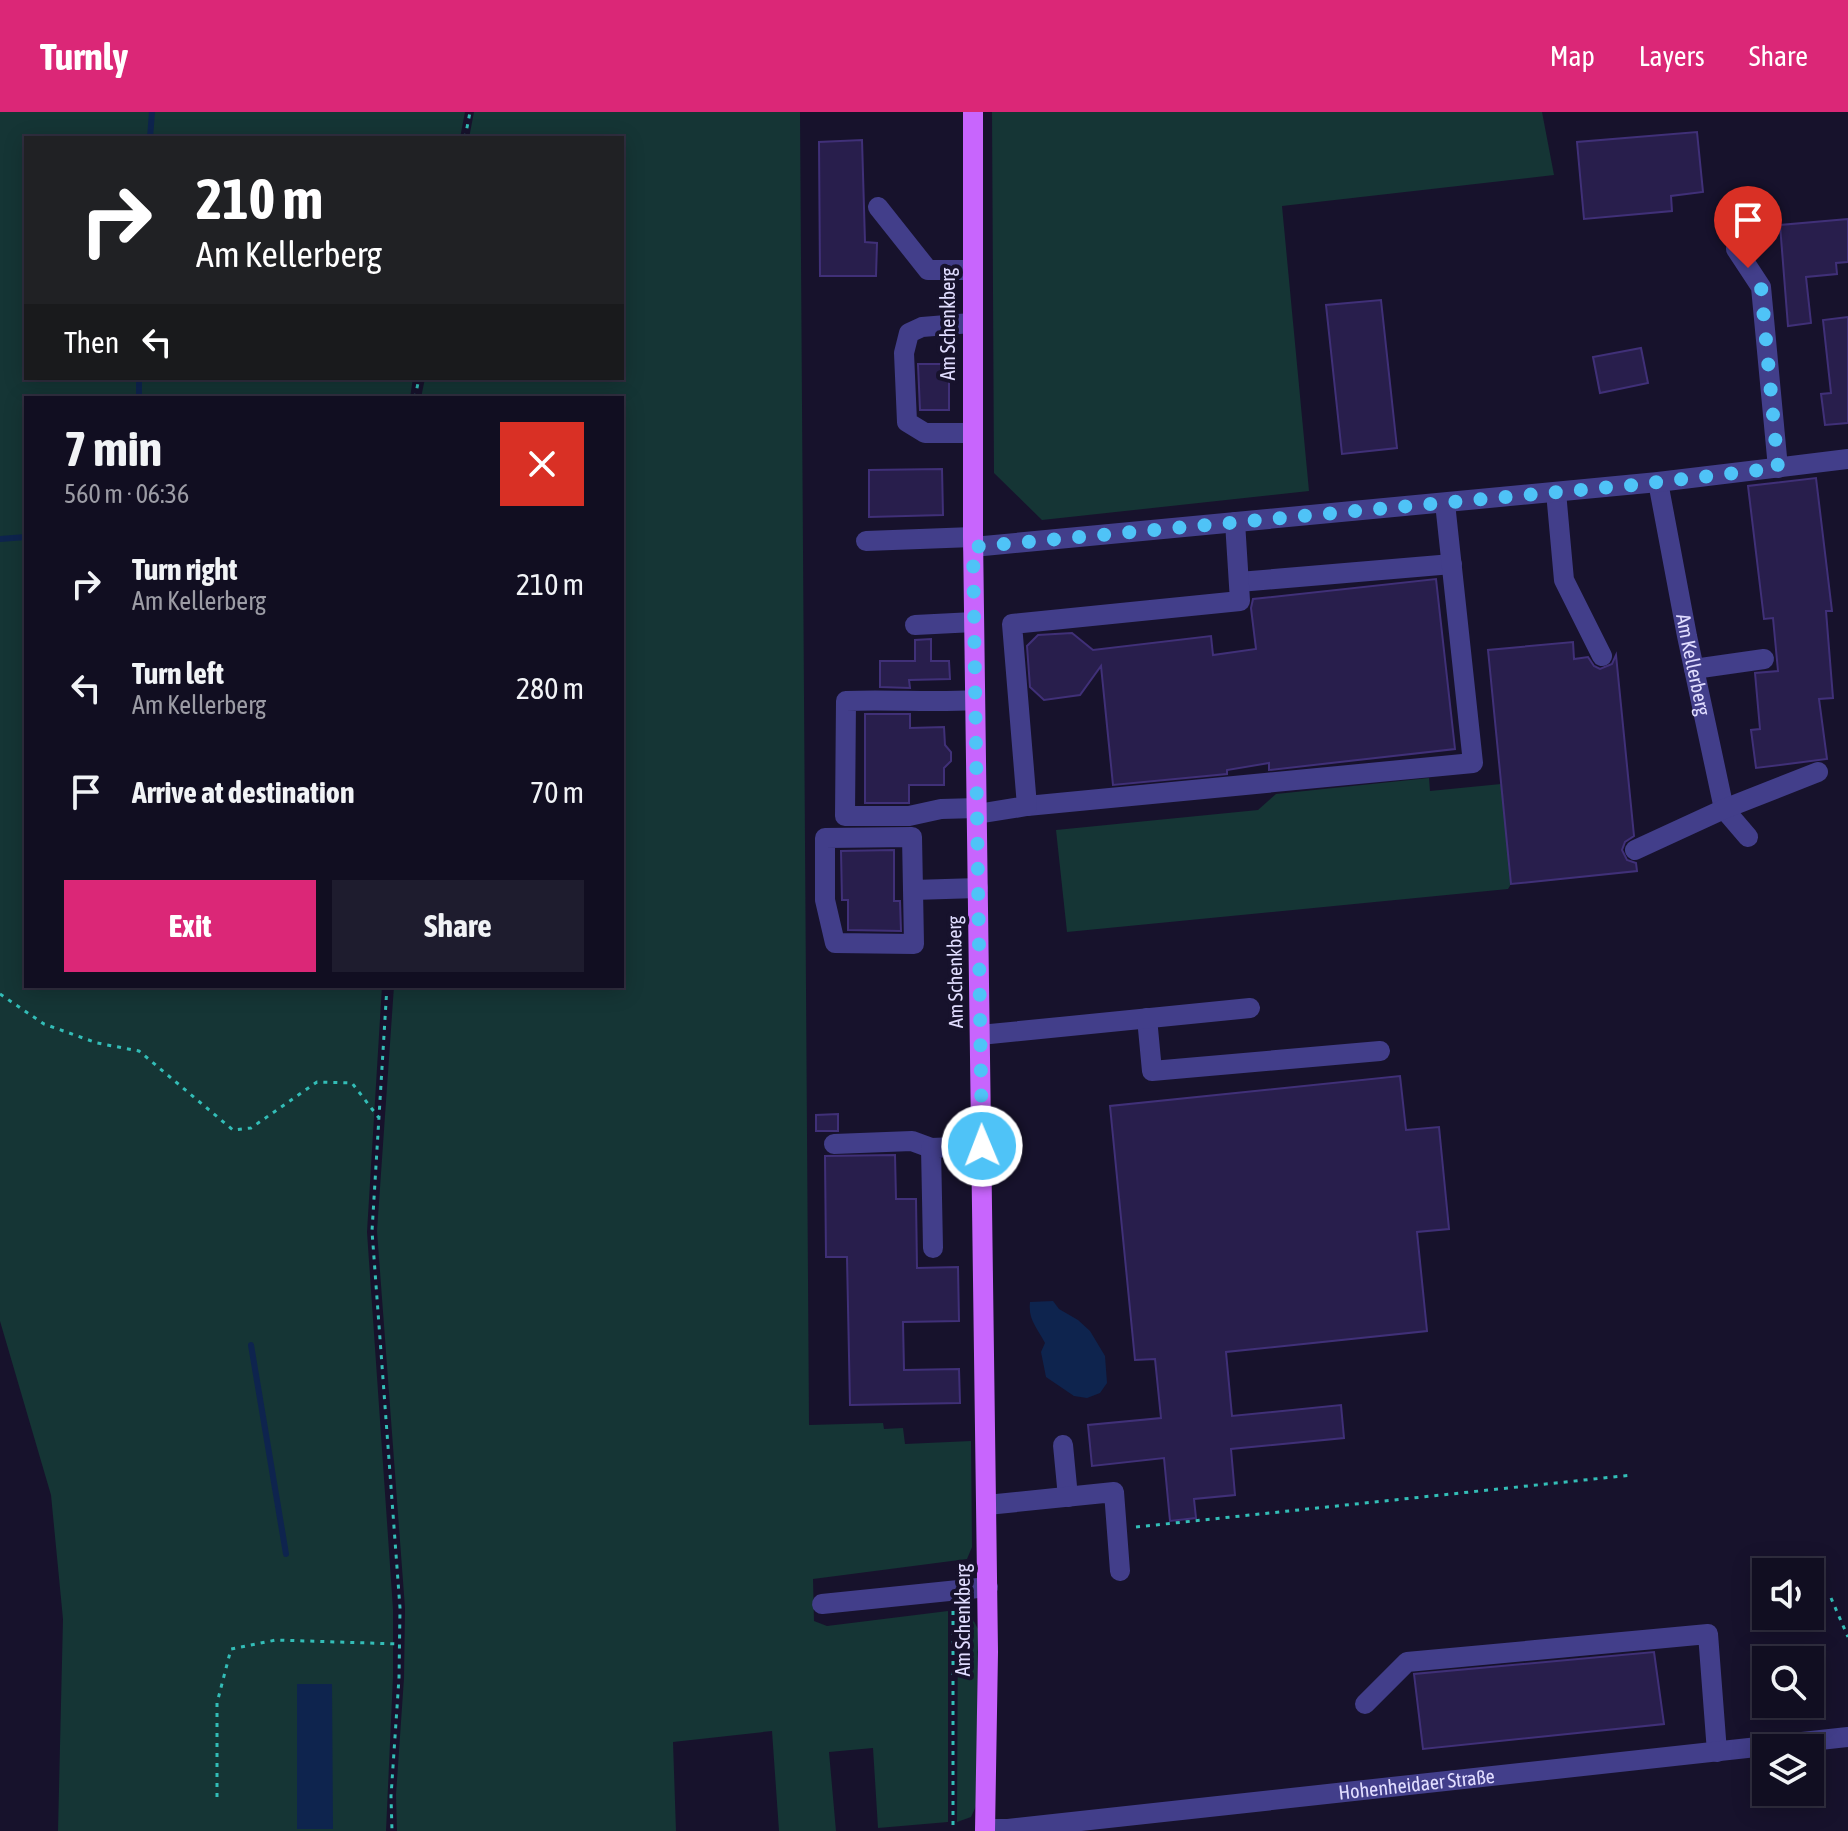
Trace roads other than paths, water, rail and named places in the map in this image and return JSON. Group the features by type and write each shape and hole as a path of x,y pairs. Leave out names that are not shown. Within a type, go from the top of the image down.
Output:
{"main road":[{"name":"Am Schenkberg","path":"973,112 973,542 988,1587 985,1830"}],"street":[{"path":"878,207 928,270 971,270"},
{"path":"1736,249 1761,287 1778,468"},
{"path":"971,323 922,327 909,333 904,353 907,422 925,433 972,433"},
{"path":"866,541 973,542 1235,522 1658,482 1848,459"},
{"name":"Am Kellerberg","path":"1658,482 1724,809 1748,837"},
{"path":"1556,492 1564,580 1602,656"},
{"path":"975,700 934,703 908,699 846,701 845,816 909,816 941,809 977,811 1473,763 1445,503"},
{"path":"1027,806 1012,624 1240,601 1235,522"},
{"path":"1239,582 1452,564"},
{"path":"915,625 974,622"},
{"path":"1694,669 1764,659"},
{"path":"1635,850 1724,809 1818,772"},
{"path":"912,837 913,890 914,944 835,943 825,900 825,838 912,837"},
{"path":"913,890 978,888"},
{"path":"980,1035 1250,1008"},
{"path":"1147,1018 1152,1071 1380,1051"},
{"path":"834,1144 912,1141 931,1148 982,1146"},
{"path":"931,1148 933,1248"},
{"path":"1063,1445 1068,1497"},
{"path":"987,1505 1114,1492 1120,1571"},
{"path":"822,1604 988,1587"},
{"path":"1365,1704 1407,1662 1708,1634 1717,1752"},
{"name":"Hohenheidaer Straße","path":"985,1830 1848,1737"}],"water":[{"path":"1053,1301 1059,1309 1090,1331 1105,1356 1107,1383 1100,1393 1087,1398 1074,1396 1046,1377 1041,1352 1045,1343 1032,1319 1030,1302"},
{"path":"297,1684 332,1684 333,1829 297,1829"}],"waterway":[{"path":"150,136 152,112"},
{"path":"139,380 139,396"},
{"path":"0,539 24,537"},
{"path":"251,1345 286,1554"}]}
